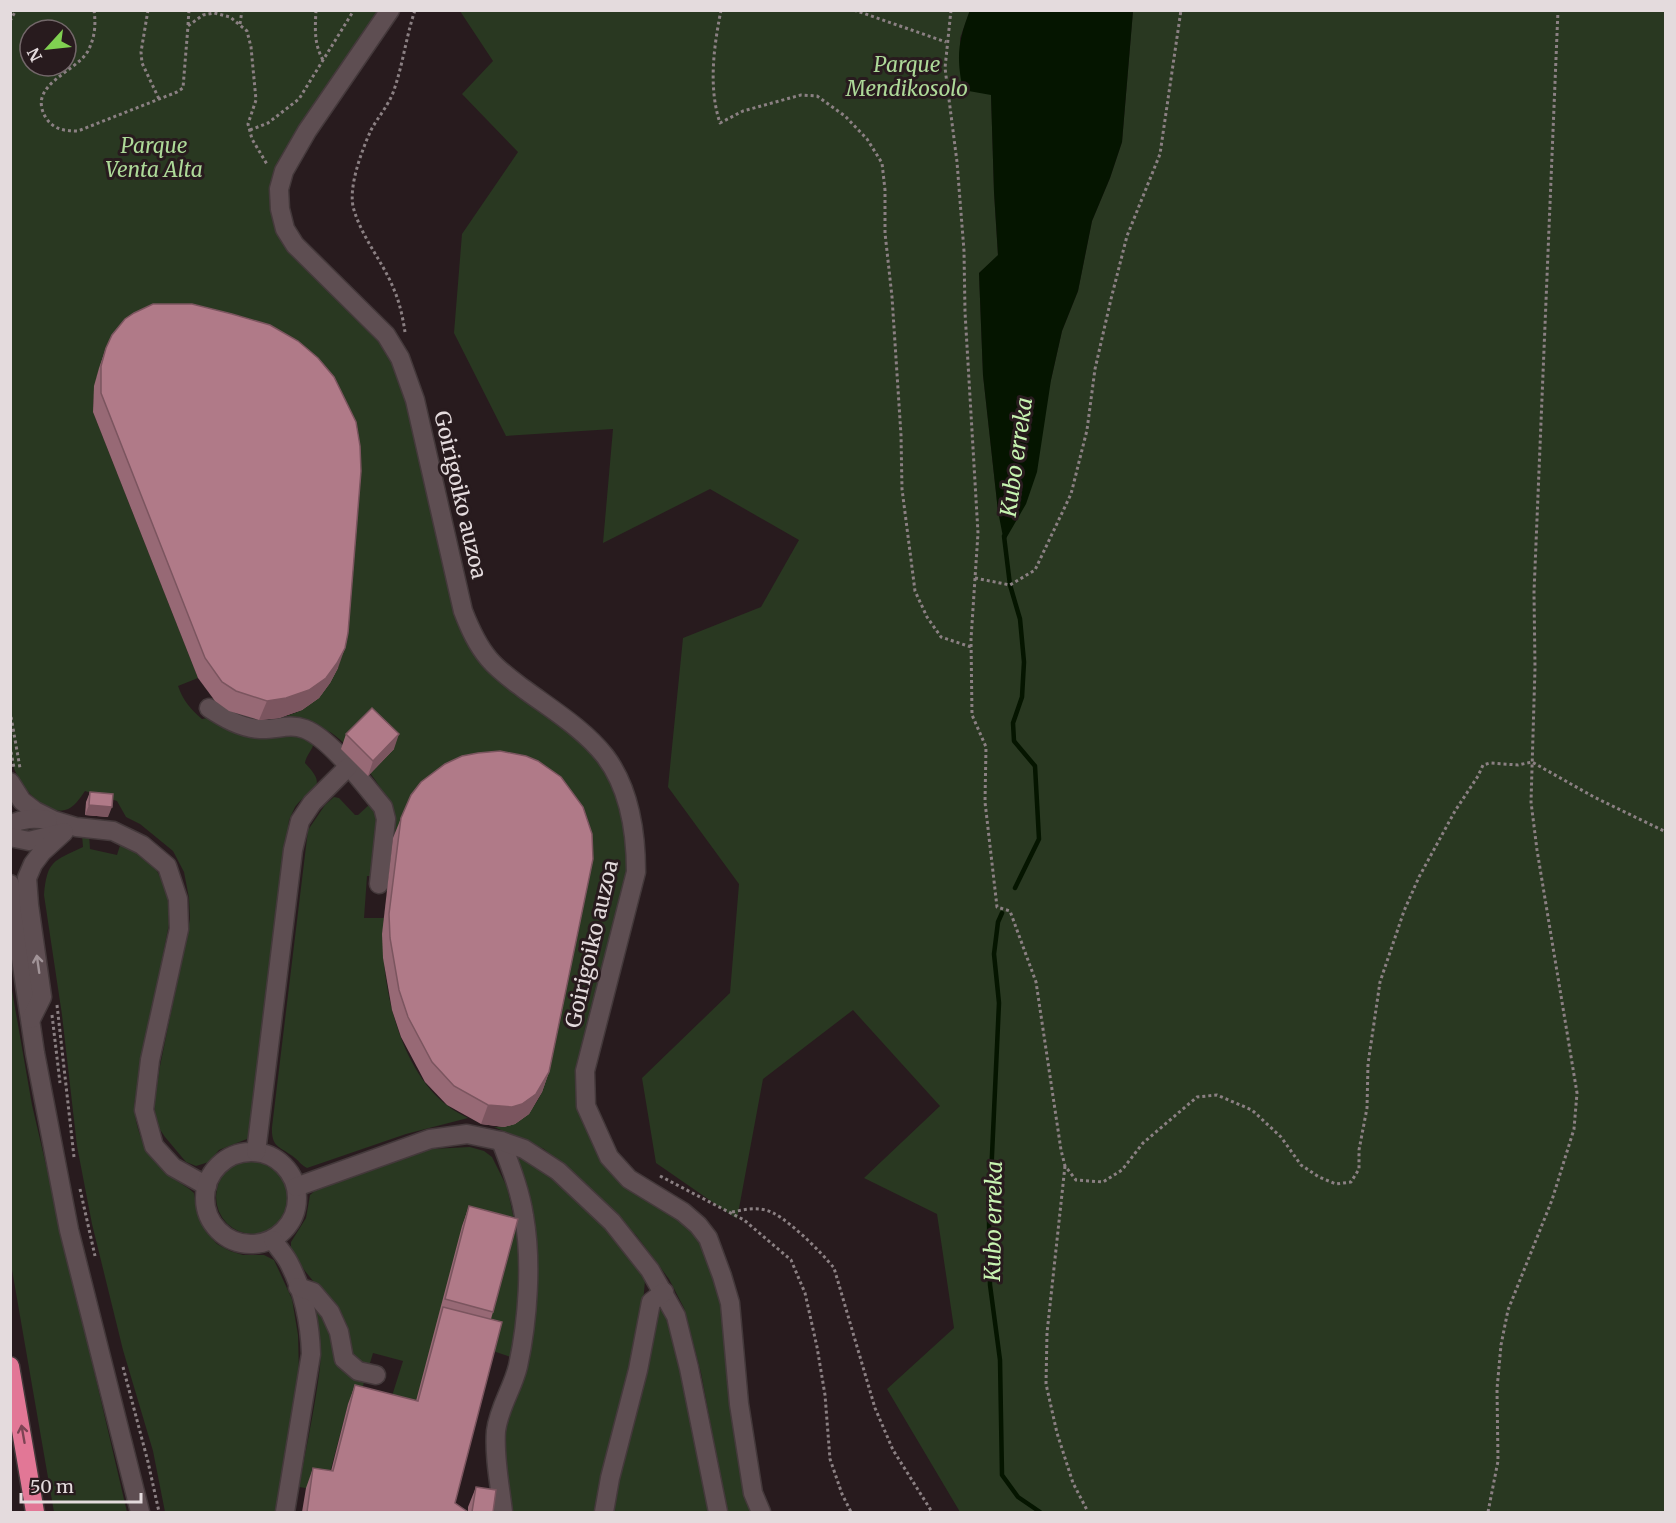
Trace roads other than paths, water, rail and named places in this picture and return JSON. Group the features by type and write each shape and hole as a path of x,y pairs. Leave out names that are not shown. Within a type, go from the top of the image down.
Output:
{"highway":[{"path":"10,1366 41,1512"},
{"path":"28,1459 35,1512"}],"street":[{"name":"Goirigoiko auzoa","path":"390,10 307,130 282,177 279,189 280,209 285,229 295,245 386,335 400,358 416,400 463,611 473,637 489,660 502,673 587,737 605,756 619,780 632,814 636,872 585,1071 586,1106 609,1157 628,1179 683,1212 698,1225 708,1239 730,1303 741,1415 753,1493 761,1512"},
{"path":"209,708 225,719 259,729 293,726 304,728 328,744 383,807 386,819 379,884"},
{"path":"256,1152 293,850 300,821 312,803 348,767"},
{"path":"16,779 22,801 35,811 64,826"},
{"path":"10,825 20,820 33,818 64,826 113,831 142,846 166,866 178,899 178,929 150,1060 144,1110 154,1146 173,1167 207,1186"},
{"path":"10,837 29,841 64,826"},
{"path":"31,1019 42,997 27,878 42,852 64,826"},
{"path":"10,884 35,1053 69,1230 140,1512"},
{"path":"296,1187 430,1139 467,1134 501,1141 524,1149 566,1179 612,1222 650,1270 676,1316 682,1335 718,1512"},
{"path":"501,1141 525,1217 527,1306 518,1368 500,1410 497,1428 496,1445 503,1512"},
{"path":"243,1152 256,1152 282,1163 291,1174 298,1202 294,1218 285,1230 273,1240 250,1245 228,1239 217,1229 208,1216 205,1201 207,1186 212,1174 220,1164 243,1152"},
{"path":"273,1240 288,1262 298,1287 310,1331 311,1354 285,1512"},
{"path":"298,1287 313,1292 330,1312 339,1332 344,1359 358,1371 376,1375"},
{"path":"604,1512 610,1478 638,1370 651,1302 663,1292"}],"water":[{"path":"970,10 1133,11 1122,142 1092,221 1078,291 1062,331 1051,380 1037,472 1026,504 1004,542 998,511 983,375 979,273 998,255 991,95 963,90 959,68 959,49"}],"waterway":[{"name":"Kubo erreka","path":"1004,536 1010,585 1020,619 1024,662 1022,697 1013,723 1014,741 1035,766 1039,839 1015,888"},
{"name":"Kubo erreka","path":"1002,913 998,922 994,954 999,1003 989,1220 990,1285 1000,1360 1002,1475 1018,1497 1040,1512"}],"park label":[{"name":"Parque Mendikosolo","path":"907,77"},
{"name":"Parque Venta Alta","path":"154,158"}]}
